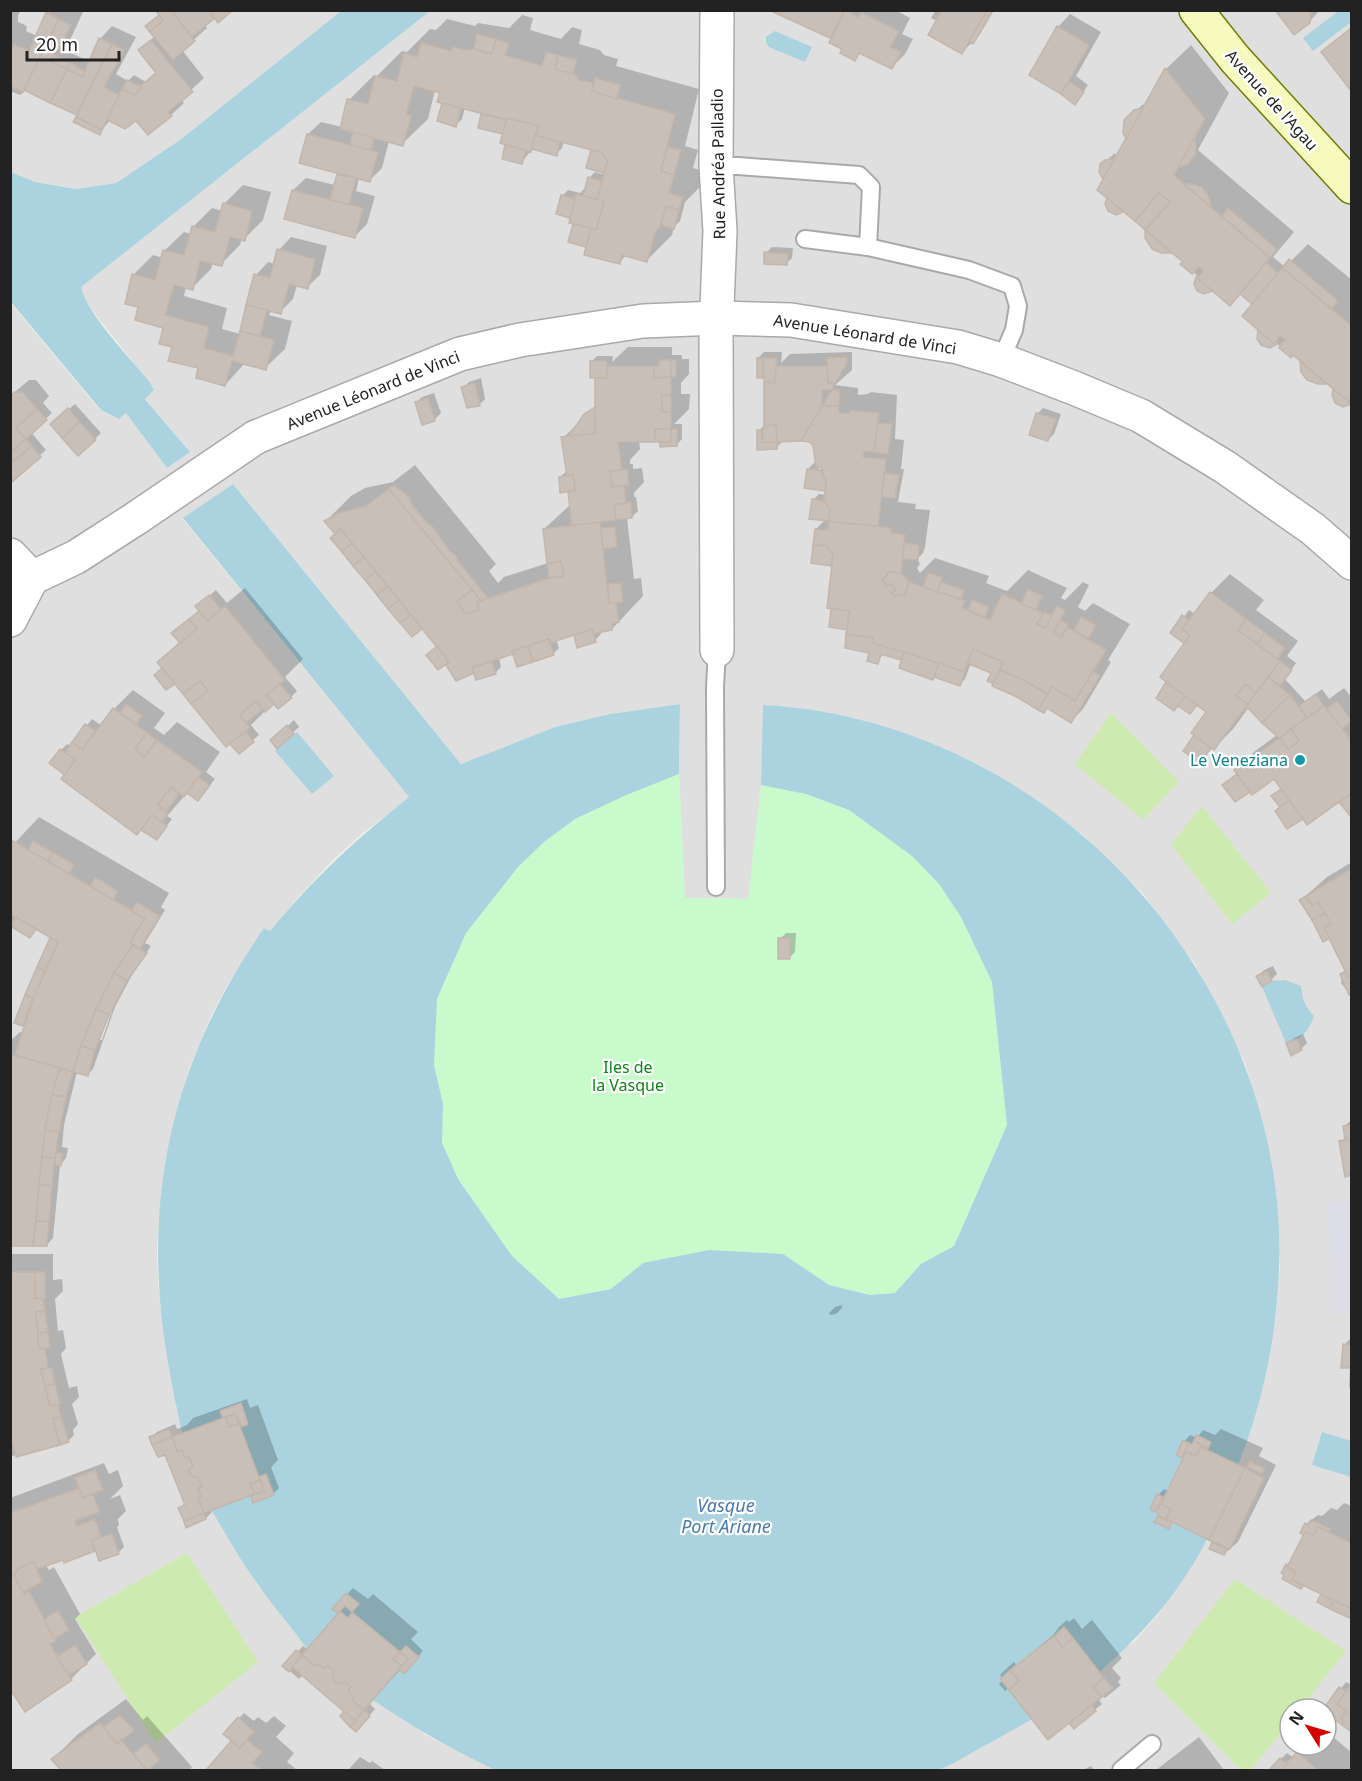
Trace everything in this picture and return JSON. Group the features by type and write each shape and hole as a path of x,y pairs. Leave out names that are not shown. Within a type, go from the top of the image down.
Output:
{"street":[{"name":"Rue Andréa Palladio","path":"717,10 716,166 720,231 717,650"},
{"name":"Avenue de l'Agau","path":"1196,10 1235,58 1352,187"},
{"name":"Avenue Léonard de Vinci","path":"10,620 21,566 76,557 256,437 460,354 520,340 643,321 718,318 790,320 958,347 1001,360 1141,416 1226,467 1313,529 1352,562"}],"lane":[{"path":"716,166 859,175 871,187 868,247"},
{"path":"805,238 868,247 969,270 1012,286 1018,306 1014,330 1001,360"},
{"path":"716,887 715,687 717,650"},
{"path":"1121,1770 1152,1744"}],"shaded area":[{"path":"10,11 341,11 180,140 116,183 76,189 35,182 11,172"},
{"path":"430,11 1351,11 1351,1770 936,1770 944,1767 1135,1641 1159,1613 1180,1582 1262,1390 1277,1309 1280,1266 1275,1193 1264,1128 1245,1063 1195,964 1143,894 1082,834 1017,787 981,766 901,732 855,718 764,705 761,785 749,899 685,898 679,774 680,704 610,714 555,727 461,764 233,484 183,519 409,797 334,859 270,931 264,928 213,1012 190,1066 173,1125 159,1218 157,1251 165,1347 177,1411 195,1473 224,1531 258,1586 424,1734 495,1770 11,1770 10,302 100,410 119,419 126,413 167,468 190,452 145,398 154,390 84,299 80,287"},
{"path":"1352,1200 1351,1315 1332,1313 1328,1202"}],"green space":[{"path":"1111,713 1179,782 1143,820 1075,764"},
{"name":"Iles de la Vasque","path":"679,774 685,898 748,899 761,785 806,794 849,810 912,856 939,884 961,917 992,982 1007,1125 954,1246 921,1264 895,1293 870,1295 829,1285 783,1254 643,1263 611,1289 559,1299 512,1256 458,1179 441,1143 443,1104 434,1065 437,999 466,933 518,867 544,842 575,819"},
{"path":"1202,806 1271,893 1232,924 1171,844"},
{"path":"187,1553 258,1662 156,1743 75,1617"},
{"path":"1235,1579 1346,1651 1310,1697 1278,1697 1278,1736 1251,1770 1241,1770 1154,1683"}],"water":[{"path":"1340,10 1351,11 1351,22 1313,51 1303,38"},
{"path":"341,11 430,11 81,287 91,310 100,323 149,381 154,390 145,399 190,452 167,468 126,413 119,419 101,410 11,302 11,172 35,182 76,189 116,183 180,140"},
{"path":"775,31 812,47 805,62 769,47 766,37"},
{"name":"Vasque Port Ariane","path":"233,484 461,764 555,727 610,714 680,704 679,774 575,819 544,842 518,867 466,933 437,999 434,1065 443,1104 442,1143 458,1179 512,1256 559,1299 611,1289 643,1263 709,1250 783,1254 829,1285 870,1295 895,1293 921,1264 954,1246 1007,1125 992,982 961,917 939,884 912,856 849,810 806,794 761,785 763,705 826,712 887,727 946,749 975,763 1002,778 1063,819 1118,869 1166,925 1207,986 1240,1053 1263,1123 1276,1196 1278,1295 1261,1396 1227,1495 1207,1539 1175,1592 1149,1624 1075,1693 958,1761 931,1771 495,1770 404,1720 325,1665 307,1648 254,1579 216,1518 199,1484 186,1448 172,1386 161,1313 158,1255 161,1197 169,1141 184,1087 204,1033 231,980 264,928 270,931 336,860 409,797 183,518"},
{"path":"297,732 334,776 312,794 275,751"},
{"path":"1285,980 1301,986 1304,1002 1314,1016 1304,1034 1286,1043 1262,987 1272,981"},
{"path":"1322,1432 1351,1441 1351,1477 1312,1465"}],"building":[{"path":"155,10 171,10 195,41 173,60 150,32 163,20"},
{"path":"171,10 209,10 215,18 192,37"},
{"path":"209,10 233,10 218,23"},
{"path":"772,10 845,10 830,38 771,11"},
{"path":"845,10 858,17 861,12 899,31 890,47 901,52 892,69 859,53 855,61 840,53 842,49 829,43"},
{"path":"942,10 993,10 989,17 985,14 962,54 928,35"},
{"path":"1275,10 1311,10 1310,23 1294,35"},
{"path":"46,12 59,19 23,92 10,86 10,51 14,44 29,51"},
{"path":"985,14 989,17 973,44 969,41"},
{"path":"159,15 163,20 150,32 145,26"},
{"path":"59,19 71,25 51,62 67,69 50,103 24,90"},
{"path":"1057,26 1089,45 1061,94 1029,75"},
{"path":"1350,29 1352,31 1352,92 1321,52"},
{"path":"477,34 496,39 492,54 474,49"},
{"path":"99,38 112,44 77,115 50,103 67,69 82,77"},
{"path":"496,39 509,43 505,55 542,66 546,52 558,55 555,69 575,74 579,80 594,83 592,91 675,114 661,171 674,175 669,193 683,197 679,210 666,206 647,262 622,255 620,264 584,255 591,228 596,230 604,201 597,200 607,161 603,153 535,135 538,126 437,102 440,93 414,86 406,114 411,116 403,146 340,129 347,99 368,104 375,76 397,81 404,53 417,57 421,43 451,51 452,47 474,49 492,54"},
{"path":"151,40 193,92 168,112 172,116 148,135 136,121 125,129 107,120 122,89 134,95 142,88 140,86 156,73 138,50"},
{"path":"112,44 124,50 104,87 119,95 102,130 76,117"},
{"path":"54,55 70,63 67,69 51,62"},
{"path":"558,55 577,60 573,74 555,69"},
{"path":"70,63 85,71 82,77 67,69"},
{"path":"1165,68 1205,119 1174,175 1270,258 1230,306 1197,278 1203,271 1199,267 1192,274 1180,264 1183,262 1145,230 1170,202 1159,193 1135,221 1097,190"},
{"path":"595,78 620,85 617,99 592,91"},
{"path":"127,80 142,88 134,95 122,89"},
{"path":"1069,81 1084,92 1075,105 1061,94"},
{"path":"442,103 461,108 456,127 437,121"},
{"path":"1143,108 1126,139 1123,133 1124,120 1134,110"},
{"path":"481,114 507,120 503,134 478,128"},
{"path":"76,117 102,130 100,135 73,122"},
{"path":"507,118 538,126 531,152 500,143"},
{"path":"353,132 374,138 371,151 350,145"},
{"path":"307,134 378,152 370,182 299,163"},
{"path":"535,135 560,142 557,156 532,149"},
{"path":"1195,137 1196,154 1188,164 1178,168"},
{"path":"505,145 526,150 522,164 502,159"},
{"path":"667,147 681,150 674,175 661,171"},
{"path":"591,150 603,153 607,161 604,173 586,168"},
{"path":"1114,159 1103,179 1099,172 1100,164 1105,160"},
{"path":"337,174 356,178 349,205 330,200"},
{"path":"588,177 602,181 597,200 583,196"},
{"path":"1184,184 1202,187 1209,197 1211,207"},
{"path":"292,190 363,208 355,238 284,219"},
{"path":"1159,193 1170,202 1145,230 1135,221"},
{"path":"576,194 604,201 596,230 569,223"},
{"path":"561,195 575,199 570,218 556,214"},
{"path":"1107,198 1123,212 1116,215 1108,211 1105,204"},
{"path":"223,203 252,211 245,241 230,237 222,266 200,261 193,290 174,285 165,315 209,327 204,348 233,356 240,331 274,340 266,370 232,361 225,386 196,378 198,368 168,361 172,347 159,344 163,328 135,320 138,307 125,304 132,274 155,280 163,250 184,255 192,226 215,232"},
{"path":"666,206 679,210 674,229 661,225"},
{"path":"1228,208 1277,249 1270,258 1222,216"},
{"path":"573,224 591,228 586,247 568,242"},
{"path":"1145,230 1172,253 1161,253 1152,249 1145,238"},
{"path":"277,249 315,259 308,289 289,284 281,314 246,305 254,274 270,278"},
{"path":"764,252 788,254 787,265 764,264"},
{"path":"1289,259 1338,301 1332,309 1282,268"},
{"path":"1266,262 1278,273 1252,304 1240,294"},
{"path":"1282,268 1352,326 1352,401 1350,403 1293,355 1291,358 1279,348 1285,340 1280,336 1274,344 1242,316"},
{"path":"1196,277 1213,291 1204,294 1197,291 1194,284"},
{"path":"246,305 267,310 260,336 240,331"},
{"path":"1258,330 1276,345 1270,348 1261,345 1257,339"},
{"path":"847,357 847,363 835,383 828,383 827,358"},
{"path":"757,358 763,358 763,378 757,378"},
{"path":"763,358 777,358 775,383 764,382"},
{"path":"659,360 671,360 671,377 654,378 654,366 659,366"},
{"path":"671,360 676,360 676,377 671,377"},
{"path":"590,361 607,361 607,378 590,378"},
{"path":"1300,361 1327,384 1307,380 1301,372"},
{"path":"607,366 654,366 654,378 671,377 671,395 662,395 662,412 671,412 671,429 655,429 655,442 618,442 622,470 610,471 612,487 624,486 626,503 614,505 616,520 572,526 568,492 575,490 573,475 567,476 561,437 595,433 595,378 607,378"},
{"path":"776,366 827,366 828,383 835,383 832,390 822,390 822,406 801,441 777,442 776,425 764,426 764,382 775,383"},
{"path":"475,383 480,406 467,408 461,387"},
{"path":"1333,389 1351,404 1343,407 1335,403 1332,395"},
{"path":"832,390 840,390 839,406 822,406"},
{"path":"15,392 23,392 37,409 16,428 26,439 10,453 10,396"},
{"path":"662,395 671,395 671,412 662,412"},
{"path":"428,398 435,421 422,425 415,402"},
{"path":"822,406 839,406 839,413 850,413 850,410 879,413 874,452 864,451 863,457 886,459 878,527 829,521 830,509 824,501 826,483 821,467 816,467 813,446 810,442 801,441"},
{"path":"595,407 595,433 569,436 584,414"},
{"path":"68,408 80,422 62,438 50,424"},
{"path":"37,409 47,420 26,439 16,428"},
{"path":"1036,413 1056,419 1048,441 1029,435"},
{"path":"80,422 96,440 78,456 62,438"},
{"path":"878,423 892,424 888,454 874,452"},
{"path":"776,425 777,442 762,442 764,426"},
{"path":"655,429 671,429 671,442 655,442"},
{"path":"671,429 677,429 677,446 660,447 660,442 671,442"},
{"path":"757,430 762,430 762,442 777,442 777,449 757,450"},
{"path":"26,439 32,446 10,464 10,453"},
{"path":"32,446 41,457 12,482 10,464"},
{"path":"627,469 629,485 612,487 610,471"},
{"path":"807,469 821,470 826,483 825,491 804,488"},
{"path":"884,473 899,475 895,498 882,497"},
{"path":"573,475 575,490 560,493 559,477"},
{"path":"394,485 409,497 426,522 456,555 458,561 488,598 481,601 389,489"},
{"path":"389,489 472,590 457,602 466,614 479,610 477,602 549,578 564,576 561,561 547,564 543,529 600,522 609,603 616,602 619,622 612,623 612,630 593,634 592,629 550,643 549,639 512,651 513,654 472,668 474,673 456,681 446,665 449,662 341,529 335,534 324,521 339,513 366,506"},
{"path":"812,499 824,501 830,509 829,521 809,519"},
{"path":"631,502 632,518 616,520 614,505"},
{"path":"829,521 891,528 891,533 905,535 901,573 887,572 887,576 882,580 887,586 891,583 896,590 892,593 895,597 900,594 905,595 909,582 965,601 962,608 990,620 1002,594 1043,613 1037,624 1045,628 1057,606 1065,610 1054,633 1062,637 1067,627 1106,650 1075,701 1052,687 1048,694 1000,670 1003,662 973,649 965,672 872,643 873,638 846,634 849,611 827,608 833,555 826,546 813,545 815,529 828,530"},
{"path":"615,527 617,547 603,549 601,528"},
{"path":"341,529 352,543 342,552 330,538"},
{"path":"352,543 364,557 353,566 342,552"},
{"path":"904,543 919,545 918,560 903,559"},
{"path":"813,545 826,546 833,555 831,566 811,563"},
{"path":"364,557 376,572 365,580 353,566"},
{"path":"561,561 564,576 549,578 547,564"},
{"path":"376,572 388,586 377,595 365,580"},
{"path":"887,572 901,573 909,582 905,595 900,594 895,597 892,593 896,590 891,583 887,586 882,580 887,576"},
{"path":"928,573 942,577 938,592 923,587"},
{"path":"941,582 964,590 961,599 938,592"},
{"path":"621,583 623,602 609,603 608,584"},
{"path":"388,586 399,600 388,609 377,595"},
{"path":"1028,589 1042,596 1036,610 1021,604"},
{"path":"472,590 481,601 477,602 479,610 466,614 457,602"},
{"path":"1210,592 1246,619 1238,630 1280,661 1256,693 1245,684 1236,696 1248,704 1214,750 1191,733 1206,712 1160,677 1190,635 1182,629"},
{"path":"209,595 221,609 207,621 195,606"},
{"path":"399,600 411,615 400,623 388,609"},
{"path":"972,600 989,607 985,617 968,610"},
{"path":"225,606 285,680 266,695 274,704 265,712 256,701 240,715 250,728 226,747 191,704 208,691 200,681 183,694 157,662 197,629 189,619 199,611 207,621"},
{"path":"831,609 849,611 847,630 829,627"},
{"path":"1044,612 1052,616 1045,628 1037,624"},
{"path":"411,615 422,629 412,637 400,623"},
{"path":"1182,615 1189,620 1182,629 1190,635 1185,644 1170,633"},
{"path":"1081,617 1096,625 1088,639 1074,630"},
{"path":"189,619 197,629 180,643 171,633"},
{"path":"1246,619 1265,633 1257,644 1238,630"},
{"path":"1060,620 1068,624 1062,637 1054,633"},
{"path":"592,629 596,642 577,648 574,635"},
{"path":"1265,633 1285,648 1277,659 1257,644"},
{"path":"846,634 873,638 872,643 904,652 901,660 881,654 878,664 867,661 869,653 845,648"},
{"path":"549,639 554,655 533,662 528,646"},
{"path":"437,646 449,662 438,670 426,655"},
{"path":"528,646 533,662 517,667 512,651"},
{"path":"973,649 1003,662 994,684 987,681 991,673 967,663"},
{"path":"904,652 939,663 933,680 899,668"},
{"path":"492,661 496,674 476,680 472,668"},
{"path":"1280,661 1292,670 1280,686 1268,677"},
{"path":"939,663 965,672 960,686 934,677"},
{"path":"162,668 175,684 166,690 154,675"},
{"path":"1000,670 1048,694 1038,710 1017,697 992,686"},
{"path":"1093,671 1100,676 1071,723 1047,708 1044,713 1038,710 1052,687 1075,701"},
{"path":"1268,677 1290,695 1262,723 1246,706"},
{"path":"200,681 208,691 191,704 183,694"},
{"path":"1166,682 1185,696 1174,711 1156,698"},
{"path":"280,684 292,698 278,709 266,695"},
{"path":"1245,684 1256,693 1248,704 1236,696"},
{"path":"1316,694 1324,706 1307,718 1299,706"},
{"path":"1290,695 1307,718 1279,738 1262,723"},
{"path":"1185,696 1197,705 1190,714 1178,706"},
{"path":"256,701 263,709 246,723 240,715"},
{"path":"1337,701 1352,721 1342,729 1326,709"},
{"path":"126,704 142,716 136,724 120,713"},
{"name":"Le Veneziana","path":"1324,706 1352,741 1352,799 1349,795 1307,825 1274,779 1252,795 1234,770 1280,738 1288,749 1299,741 1291,729"},
{"path":"113,708 147,733 135,749 144,757 157,740 202,772 184,797 171,787 158,805 168,813 162,822 152,815 137,835 61,779 75,760 65,753 72,742 82,750"},
{"path":"85,724 96,731 82,750 72,742"},
{"path":"287,725 294,734 277,749 270,740"},
{"path":"1291,729 1299,741 1288,749 1280,738"},
{"path":"245,731 254,742 239,754 230,744"},
{"path":"147,733 157,740 144,757 135,749"},
{"path":"1194,735 1211,748 1200,763 1183,751"},
{"path":"60,749 75,760 65,775 49,763"},
{"path":"1237,774 1250,792 1235,802 1222,785"},
{"path":"198,777 210,785 198,801 187,793"},
{"path":"171,787 179,794 166,812 158,805"},
{"path":"1281,789 1289,800 1280,807 1271,796"},
{"path":"1349,795 1352,799 1351,817 1339,802"},
{"path":"1289,800 1303,819 1287,829 1275,811"},
{"path":"152,815 167,826 157,840 141,830"},
{"path":"13,841 145,918 130,943 133,945 114,973 96,1009 73,1072 15,1055 33,999 58,942 10,914 10,845"},
{"path":"33,841 53,852 48,861 28,850"},
{"path":"53,852 74,865 69,874 48,861"},
{"path":"1352,868 1352,975 1348,977 1324,928 1331,924 1318,902 1312,906 1306,896"},
{"path":"95,877 118,891 113,900 90,886"},
{"path":"1306,896 1312,906 1318,902 1325,913 1312,920 1299,900"},
{"path":"137,902 160,916 140,949 130,943 145,918 132,911"},
{"path":"1325,913 1331,924 1324,928 1330,938 1323,942 1312,920"},
{"path":"16,917 36,929 30,938 10,926"},
{"path":"50,938 58,942 45,971 37,967"},
{"path":"778,938 790,938 790,959 778,959"},
{"path":"133,945 147,953 127,981 114,973"},
{"path":"37,967 45,971 33,999 25,995"},
{"path":"1267,971 1272,981 1262,987 1256,976"},
{"path":"1346,971 1348,977 1352,975 1352,994 1349,995 1340,974"},
{"path":"114,973 127,981 109,1015 96,1009"},
{"path":"25,995 33,999 23,1026 14,1023"},
{"path":"96,1009 109,1015 95,1050 81,1046"},
{"path":"1297,1039 1302,1050 1291,1056 1286,1043"},
{"path":"81,1046 95,1050 88,1076 73,1072"},
{"path":"10,1054 60,1068 45,1130 33,1246 10,1246"},
{"path":"60,1068 73,1072 66,1097 52,1095"},
{"path":"52,1095 66,1097 59,1132 45,1130"},
{"path":"1352,1124 1352,1139 1345,1140 1343,1126"},
{"path":"45,1130 59,1132 55,1158 42,1157"},
{"path":"1352,1139 1352,1175 1345,1177 1339,1141"},
{"path":"56,1152 63,1153 61,1166 54,1165"},
{"path":"42,1157 55,1158 52,1186 39,1185"},
{"path":"39,1185 52,1186 49,1222 36,1221"},
{"path":"36,1221 49,1222 47,1246 33,1246"},
{"path":"10,1272 35,1272 35,1298 43,1298 45,1311 36,1312 39,1349 45,1348 48,1368 41,1369 50,1406 58,1404 61,1417 53,1419 60,1445 16,1457 10,1437"},
{"path":"35,1272 45,1272 45,1298 35,1298"},
{"path":"45,1311 48,1332 38,1333 36,1312"},
{"path":"48,1332 50,1348 39,1349 38,1333"},
{"path":"1343,1344 1351,1345 1352,1366 1349,1368 1341,1368"},
{"path":"52,1368 55,1384 45,1386 41,1369"},
{"path":"55,1384 60,1404 50,1406 45,1386"},
{"path":"241,1403 248,1424 242,1427 235,1414 223,1418 220,1411"},
{"path":"235,1414 239,1424 229,1427 226,1417"},
{"path":"61,1417 69,1442 60,1445 53,1419"},
{"path":"226,1417 229,1427 239,1424 260,1480 250,1484 255,1494 204,1513 198,1498 201,1497 198,1488 202,1487 198,1478 191,1476 189,1470 193,1465 189,1457 185,1458 182,1450 178,1452 172,1437"},
{"path":"169,1429 172,1437 152,1445 149,1437"},
{"path":"1196,1435 1211,1442 1208,1448 1194,1441"},
{"path":"172,1437 178,1452 182,1450 185,1458 189,1457 193,1465 189,1470 190,1474 198,1478 202,1487 198,1488 201,1497 198,1498 204,1513 184,1521 178,1508 185,1505 165,1455 158,1457 152,1445"},
{"path":"1183,1440 1189,1443 1182,1458 1176,1455"},
{"path":"1194,1441 1208,1448 1207,1450 1201,1447 1196,1456 1186,1452 1183,1459 1189,1443 1192,1444"},
{"path":"1201,1447 1245,1468 1209,1540 1166,1519 1171,1509 1161,1504 1186,1452 1196,1456"},
{"path":"1250,1461 1265,1469 1262,1474 1247,1467"},
{"path":"1245,1468 1264,1478 1230,1549 1209,1540"},
{"path":"95,1470 103,1490 83,1498 75,1478"},
{"path":"266,1474 274,1495 253,1503 251,1496 264,1491 259,1477"},
{"path":"260,1480 264,1491 255,1494 250,1484"},
{"path":"79,1488 83,1498 93,1494 98,1508 99,1512 75,1521 77,1526 95,1519 101,1537 92,1540 95,1551 64,1563 63,1560 37,1569 34,1562 19,1568 14,1575 24,1594 29,1591 56,1641 50,1644 72,1680 25,1712 10,1689 10,1513"},
{"path":"1157,1494 1163,1497 1156,1512 1150,1509"},
{"path":"1163,1497 1161,1504 1171,1509 1166,1519 1172,1522 1158,1516 1156,1512"},
{"path":"204,1513 206,1519 186,1528 184,1521"},
{"path":"1158,1516 1172,1522 1169,1529 1154,1522"},
{"path":"1311,1520 1331,1529 1329,1532 1318,1527 1313,1536 1305,1532 1303,1535 1300,1533 1305,1523 1308,1525"},
{"path":"1318,1527 1352,1543 1352,1609 1292,1580 1296,1572 1288,1565 1305,1532 1313,1536"},
{"path":"112,1534 119,1554 99,1561 92,1540"},
{"path":"1212,1542 1227,1549 1224,1555 1209,1549"},
{"path":"34,1562 42,1582 23,1592 14,1575 19,1568"},
{"path":"1286,1564 1296,1572 1292,1580 1303,1586 1301,1589 1282,1579 1284,1575 1281,1573"},
{"path":"346,1593 359,1604 352,1612 345,1606 338,1613 332,1609"},
{"path":"1321,1594 1333,1600 1330,1609 1317,1602"},
{"path":"1333,1600 1352,1609 1352,1619 1330,1609"},
{"path":"58,1611 69,1630 54,1639 44,1619"},
{"path":"340,1611 348,1618 352,1612 400,1652 393,1659 402,1666 364,1710 352,1700 354,1697 348,1691 351,1687 345,1682 338,1684 335,1682 334,1671 328,1666 324,1669 318,1664 315,1667 302,1655"},
{"path":"1064,1627 1073,1638 1062,1647 1054,1636"},
{"path":"1054,1636 1062,1647 1073,1638 1104,1678 1093,1687 1102,1697 1048,1740 1009,1690 1019,1681 1010,1670"},
{"path":"75,1645 87,1664 69,1675 57,1657"},
{"path":"406,1646 419,1657 404,1674 399,1669 408,1659 400,1652"},
{"path":"296,1650 302,1655 289,1672 282,1666"},
{"path":"400,1652 408,1659 402,1666 393,1659"},
{"path":"302,1655 315,1667 318,1664 324,1669 328,1666 334,1671 335,1682 338,1684 345,1682 351,1687 348,1691 354,1697 352,1700 364,1710 355,1721 292,1667"},
{"path":"1010,1670 1019,1681 1009,1690 1000,1679"},
{"path":"1104,1678 1113,1688 1102,1697 1093,1687"},
{"path":"1352,1683 1352,1732 1342,1725 1344,1722 1341,1719 1346,1711 1338,1703"},
{"path":"1339,1687 1346,1691 1338,1703 1338,1697 1332,1697"},
{"path":"1092,1705 1096,1711 1074,1729 1069,1723"},
{"path":"1338,1705 1346,1711 1341,1719 1344,1722 1342,1725 1338,1722"},
{"path":"364,1710 370,1716 356,1732 350,1727"},
{"path":"344,1711 355,1721 350,1727 340,1716"},
{"path":"120,1715 134,1730 117,1744 103,1727"},
{"path":"238,1717 254,1732 240,1748 223,1734"},
{"path":"100,1723 117,1744 121,1740 147,1770 61,1770 51,1759"},
{"path":"247,1740 262,1752 252,1763 261,1770 206,1770 231,1741 240,1748"},
{"path":"146,1744 160,1760 147,1770 133,1754"},
{"path":"1293,1757 1303,1757 1318,1770 1281,1770"},
{"path":"1280,1758 1287,1764 1281,1770 1269,1770"}],"place":[{"name":"Le Veneziana","path":"1300,760"}]}
